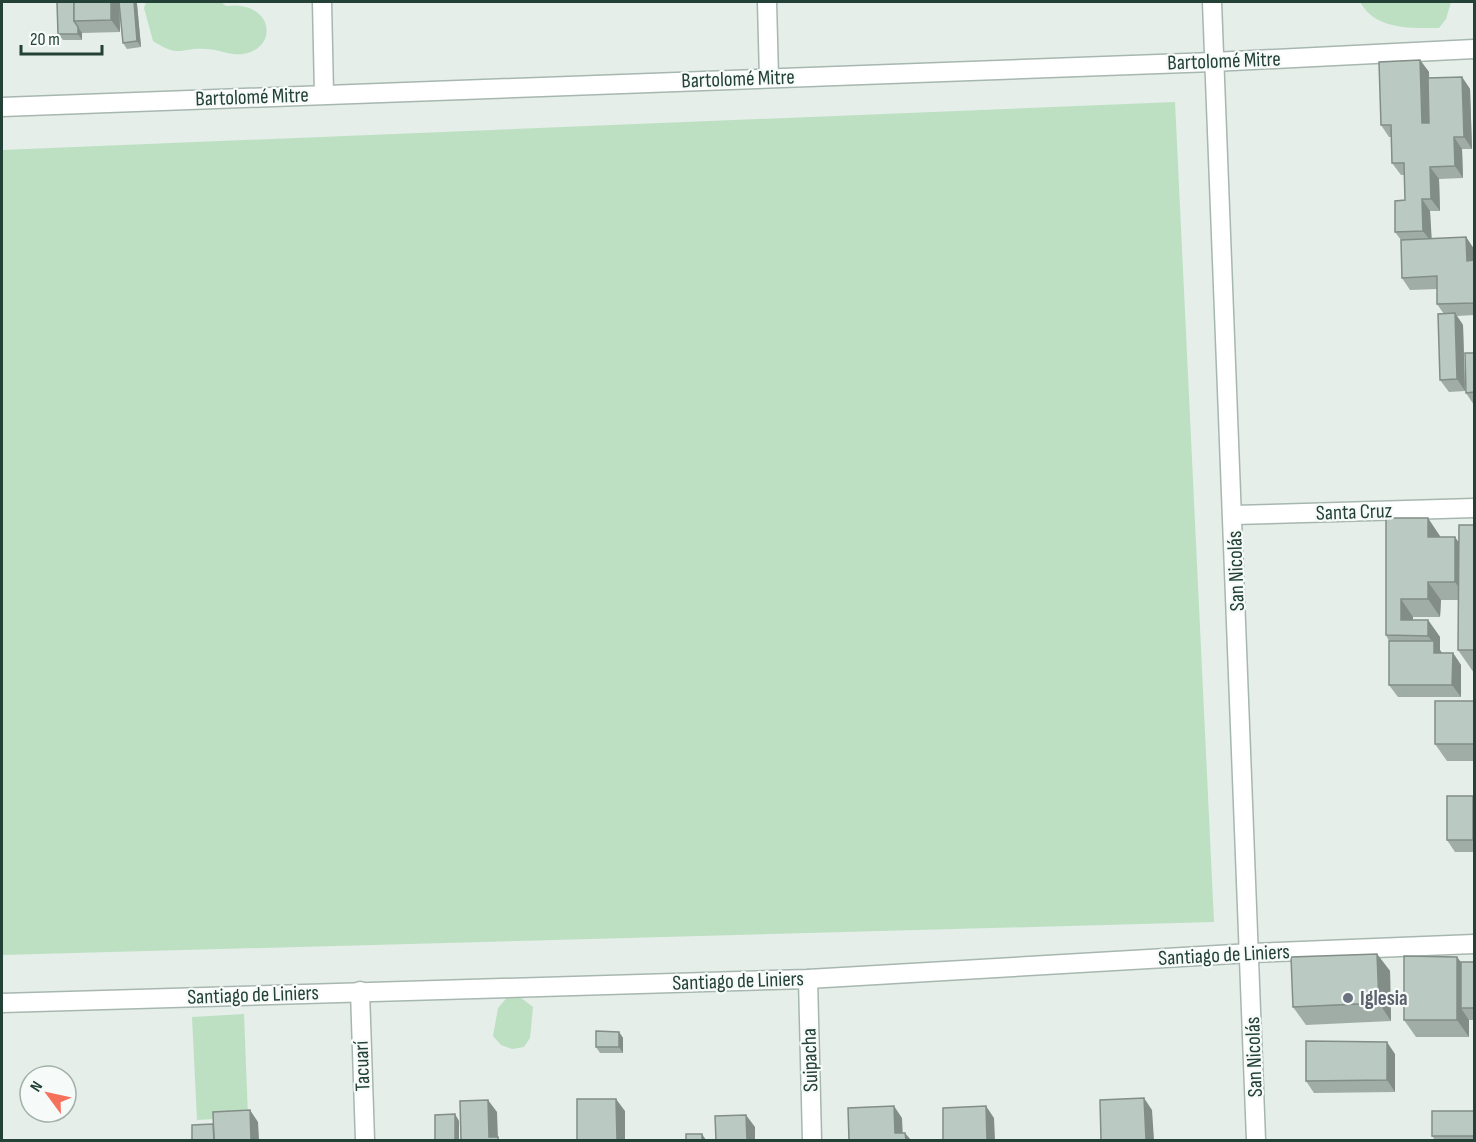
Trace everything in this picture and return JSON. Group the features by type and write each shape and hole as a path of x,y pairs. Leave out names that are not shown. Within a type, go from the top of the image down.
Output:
{"street":[{"path":"321,2 324,94"},
{"path":"766,2 768,78"},
{"name":"San Nicolás","path":"1212,2 1251,953 1256,1140"},
{"name":"Bartolomé Mitre","path":"2,107 1213,62 1474,50"},
{"name":"Santa Cruz","path":"1234,515 1474,508"},
{"name":"Santiago de Liniers","path":"2,1003 808,979 1251,953 1474,944"},
{"name":"Suipacha","path":"808,979 812,1140"},
{"name":"Tacuarí","path":"360,991 365,1140"}],"green space":[{"path":"146,2 221,2 226,6 242,6 254,10 262,17 266,26 266,35 263,43 255,50 243,54 206,49 169,50 153,41 144,8"},
{"path":"1360,2 1451,2 1446,19 1439,28 1428,28 1394,26 1384,23 1367,11"},
{"path":"1175,102 1214,922 2,955 2,150"},
{"path":"510,994 520,997 533,1007 530,1038 524,1047 512,1049 501,1045 493,1036 498,1008"},
{"path":"244,1014 248,1117 197,1120 192,1017"}],"building":[{"path":"57,2 74,2 74,21 78,27 78,34 58,34"},
{"path":"74,2 111,2 111,20 74,21"},
{"path":"119,2 134,2 137,41 123,43"},
{"path":"1420,60 1422,123 1429,123 1428,78 1462,77 1464,137 1454,137 1455,166 1430,167 1431,199 1422,199 1423,231 1395,232 1395,201 1405,200 1404,163 1392,163 1391,125 1381,125 1379,62"},
{"path":"1466,237 1467,261 1474,260 1474,303 1437,304 1437,276 1402,278 1401,240"},
{"path":"1455,313 1457,379 1440,380 1438,314"},
{"path":"1465,353 1474,353 1474,392 1466,393"},
{"path":"1386,518 1428,518 1428,537 1455,537 1455,582 1428,582 1428,599 1401,599 1401,620 1428,620 1428,636 1386,635"},
{"path":"1459,525 1474,525 1474,650 1458,650"},
{"path":"1389,641 1434,641 1434,653 1453,653 1452,685 1389,685"},
{"path":"1435,701 1474,701 1474,744 1435,744"},
{"path":"1447,796 1473,796 1473,840 1447,840"},
{"path":"1377,954 1379,1003 1293,1007 1291,957"},
{"path":"1404,956 1457,957 1457,1020 1404,1020"},
{"path":"1461,962 1474,962 1474,1008 1461,1008"},
{"path":"596,1031 619,1032 619,1047 596,1047"},
{"path":"1306,1041 1387,1042 1387,1080 1306,1081"},
{"path":"1144,1098 1146,1140 1101,1140 1100,1100"},
{"path":"577,1099 616,1099 617,1140 577,1140"},
{"path":"488,1100 489,1137 498,1137 498,1140 461,1140 460,1101"},
{"path":"894,1106 895,1133 905,1133 906,1140 849,1140 848,1108"},
{"path":"986,1106 987,1140 943,1140 943,1108"},
{"path":"250,1110 251,1140 214,1140 213,1112"},
{"path":"1432,1111 1474,1111 1474,1136 1432,1136"},
{"path":"455,1114 455,1140 435,1140 435,1115"},
{"path":"746,1115 747,1140 716,1140 715,1116"},
{"path":"213,1124 214,1140 192,1140 192,1125"},
{"path":"686,1134 702,1134 702,1140 686,1140"}],"place":[{"name":"Iglesia","path":"1348,998"}]}
